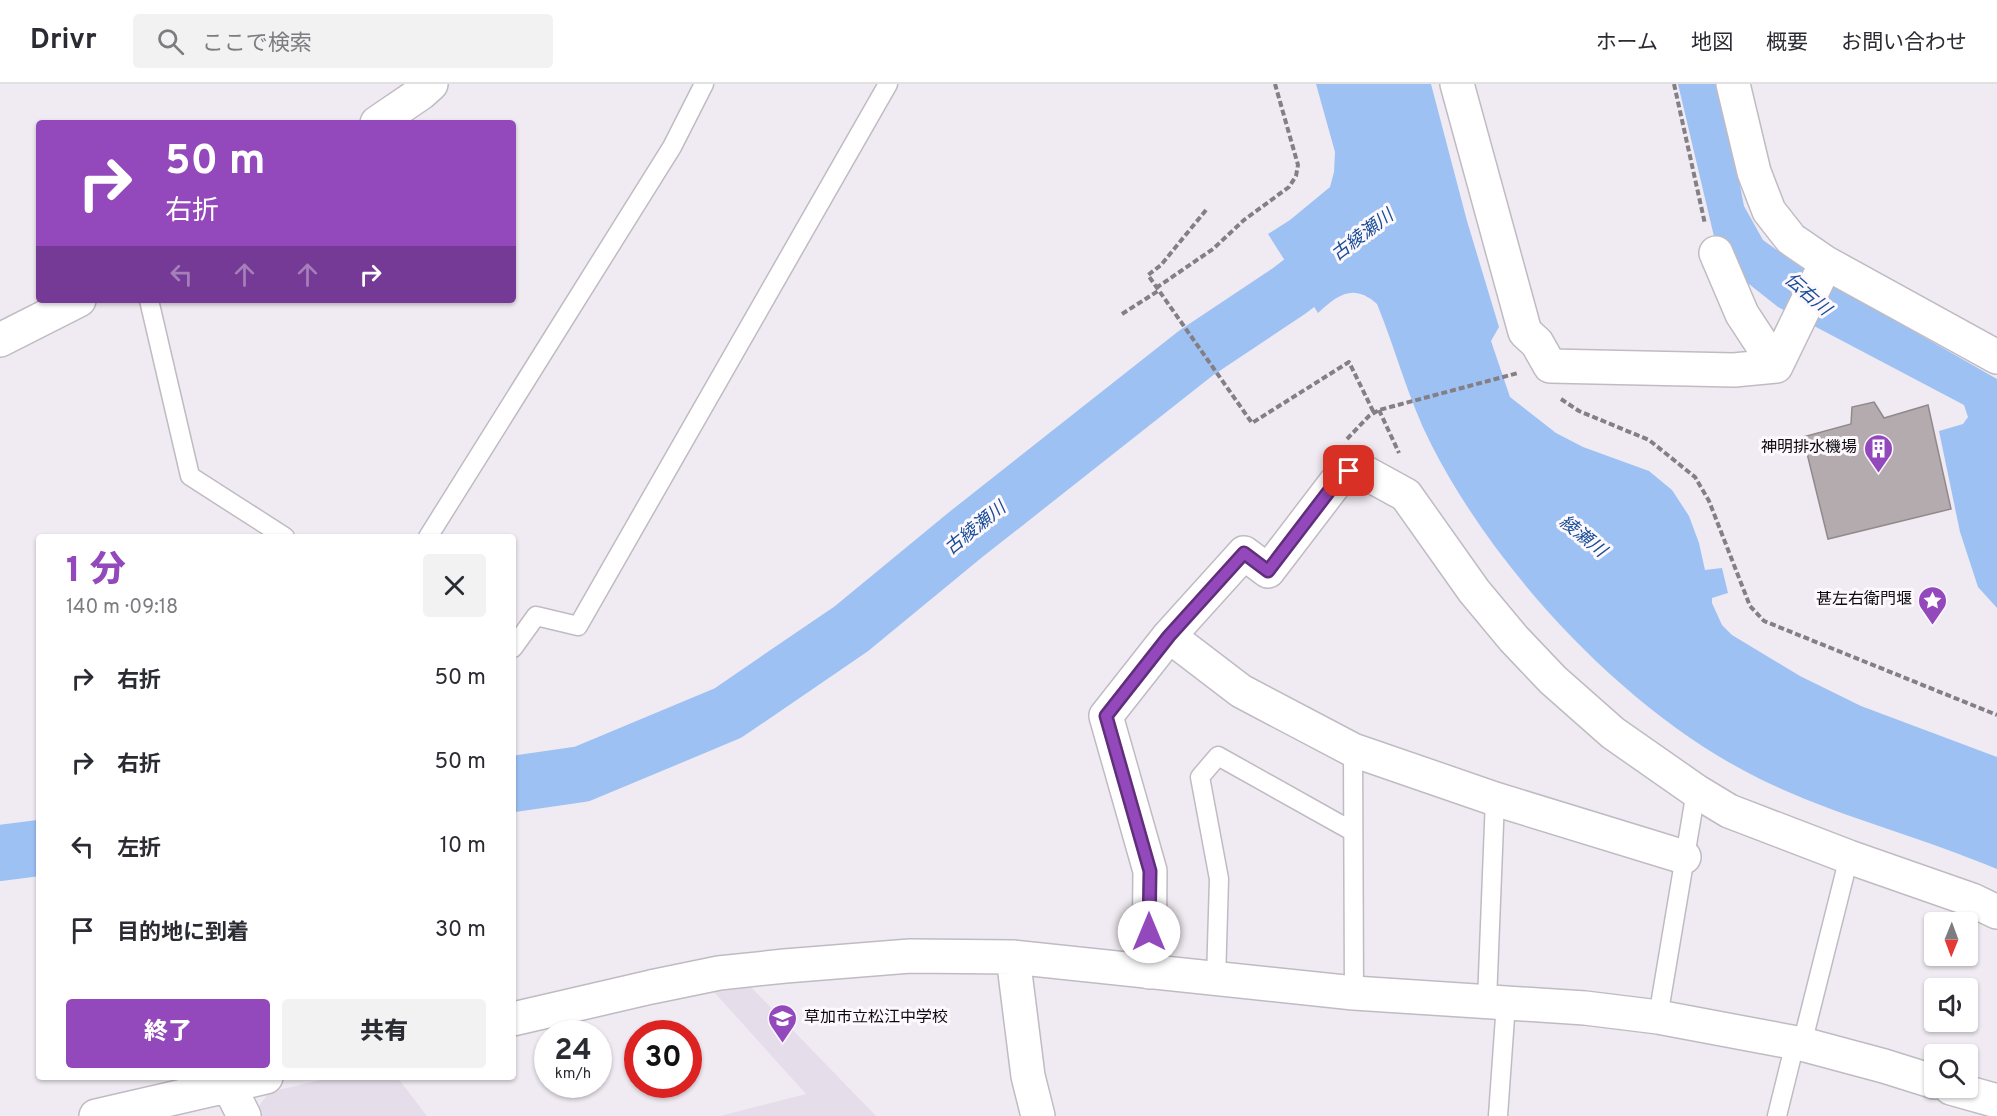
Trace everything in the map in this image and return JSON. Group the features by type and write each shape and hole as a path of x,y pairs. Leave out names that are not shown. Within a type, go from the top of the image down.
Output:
{"street":[{"path":"381,120 431,84"},
{"path":"1457,84 1525,332 1537,343 1550,366 1734,370 1776,366"},
{"path":"1733,84 1754,172 1769,211 1791,239 1826,263 1997,357"},
{"path":"1716,253 1742,314 1776,366"},
{"path":"1776,366 1826,263"},
{"path":"0,339 73,303"},
{"path":"1149,972 1150,871 1106,716 1169,636 1244,553 1268,571 1336,482 1349,471 1364,472 1406,495 1474,591 1514,639 1553,680 1613,733 1696,791 1729,811 1849,857 1972,900 1997,912"},
{"path":"1169,636 1242,691 1353,750 1495,799 1684,857"},
{"path":"516,1018 719,973 910,956 1012,957 1354,993 1585,1008 1658,1017 1799,1044 1924,1079"},
{"path":"1012,957 1028,1076 1038,1116"},
{"path":"96,1116 154,1110 254,1080"},
{"path":"229,1086 244,1116"},
{"path":"1958,1099 1997,1101"}],"lane":[{"path":"430,534 672,147 704,84"},
{"path":"516,644 536,616 579,627 888,84"},
{"path":"150,303 190,476 280,534"},
{"path":"1353,750 1354,993"},
{"path":"1216,979 1219,879 1200,777 1218,756 1352,831"},
{"path":"1658,1017 1696,791"},
{"path":"1495,799 1498,1116"},
{"path":"1777,1116 1799,1044 1849,857"}],"path":[{"path":"1122,314 1213,249 1244,220 1289,187 1296,176 1298,165 1275,84"},
{"path":"1674,84 1707,233 1716,253"},
{"path":"1206,210 1161,265 1148,275 1252,423 1349,363 1377,411 1521,372"},
{"path":"1556,392 1561,400 1579,411 1649,440 1695,477 1709,501 1750,606 1764,621 1997,715"}],"shaded area":[{"name":"草加市立松江中学校","path":"751,987 876,1116 720,1116 806,1094 714,992"},
{"path":"321,1080 399,1080 427,1116 260,1116 259,1106 269,1092"}],"water":[{"name":"綾瀬川","path":"1316,84 1431,84 1467,221 1499,327 1491,341 1510,397 1556,433 1583,447 1649,471 1672,490 1689,516 1699,543 1705,570 1722,568 1728,593 1712,598 1712,603 1722,625 1732,635 1800,676 1861,706 1997,757 1997,869 1818,804 1760,779 1711,751 1662,718 1615,679 1529,590 1492,542 1459,493 1431,444 1377,304 1360,294 1346,294 1332,301 1318,313 1268,234 1290,220 1330,187 1334,172 1335,152"},
{"name":"伝右川","path":"1678,84 1720,84 1744,206 1763,240 1796,264 1997,379 1997,608 1978,587 1960,532 1939,431 1963,424 1968,417 1964,405 1778,307 1735,273 1716,245"}],"building":[{"name":"神明排水機場","path":"1874,402 1884,418 1928,405 1951,509 1828,539 1803,437 1851,424 1852,407"}],"waterway":[{"name":"古綾瀬川","path":"516,784 582,774 728,713 851,629 964,536 1196,353 1289,291 1360,237"},
{"name":"古綾瀬川","path":"0,853 36,848"}],"place":[{"name":"神明排水機場","path":"1878,474"},
{"name":"甚左右衛門堰","path":"1933,626"},
{"name":"草加市立松江中学校","path":"783,1044"}],"route":[{"path":"1149,932 1150,871 1106,716 1169,636 1244,553 1268,571 1336,482 1349,471"}]}
